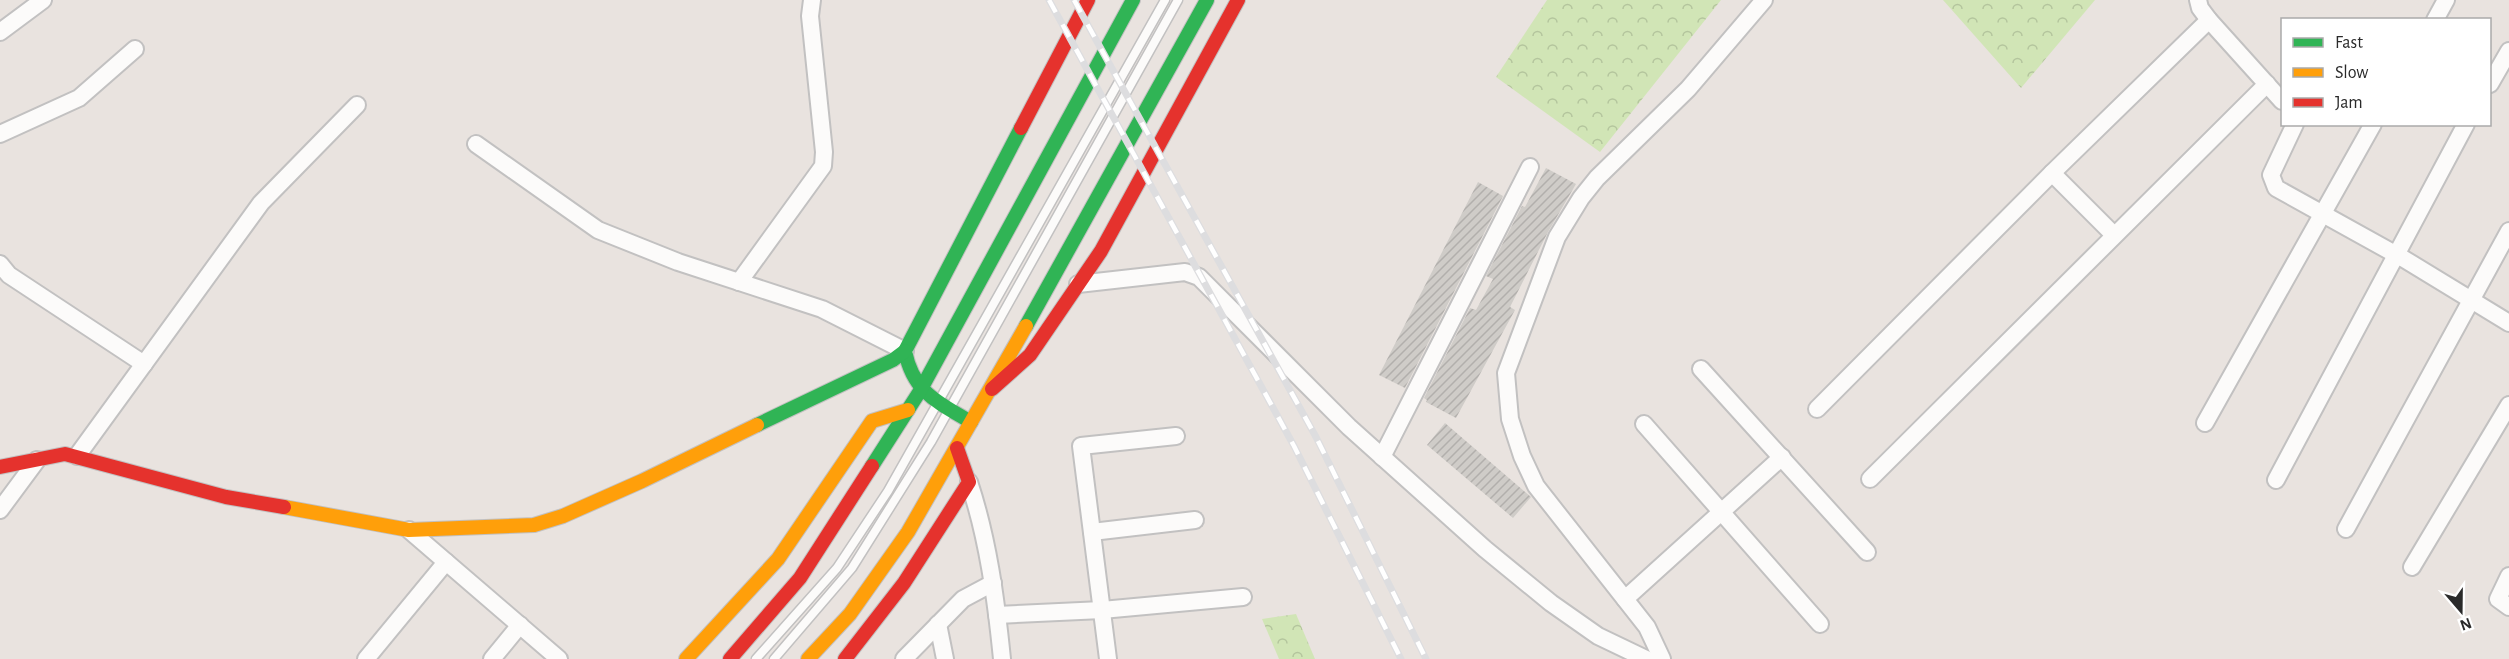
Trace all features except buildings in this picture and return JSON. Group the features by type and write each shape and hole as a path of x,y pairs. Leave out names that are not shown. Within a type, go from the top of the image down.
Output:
{"street":[{"path":"0,32 43,0"},
{"path":"739,282 823,166 824,152 810,16 812,0"},
{"path":"0,467 65,454 226,497 409,530 534,525 563,516 642,481 893,360 905,351 1088,0"},
{"path":"730,659 800,579 920,391 1133,0"},
{"path":"808,659 850,614 908,532 1207,0"},
{"path":"987,393 1030,355 1101,251 1238,0"},
{"path":"1662,659 1651,633 1536,486 1522,456 1510,419 1506,374 1557,237 1581,198 1597,178 1688,88 1764,0"},
{"path":"2198,0 2199,8 2209,20 2281,99"},
{"path":"2436,18 2446,0"},
{"path":"1817,409 2052,172 2209,20"},
{"path":"0,134 79,99 135,49"},
{"path":"2491,82 2509,51"},
{"path":"1870,479 2267,84"},
{"path":"77,456 261,203 357,105"},
{"path":"2294,126 2271,179 2276,188 2396,254 2509,323"},
{"path":"2205,423 2372,126"},
{"path":"2276,480 2465,126"},
{"path":"476,144 598,230 739,282 822,309 905,351"},
{"path":"1382,457 1530,167"},
{"path":"2052,172 2114,235"},
{"path":"2346,529 2509,231"},
{"path":"0,264 9,275 144,364"},
{"path":"1078,284 1185,272 1199,277 1312,391 1485,549 1551,603 1598,636 1646,659"},
{"path":"905,351 911,377 920,391 971,422"},
{"path":"1701,369 1867,552"},
{"path":"2412,567 2509,405"},
{"path":"686,659 778,559 873,421 908,410"},
{"path":"1644,424 1820,624"},
{"path":"1108,659 1081,446 1176,436"},
{"path":"957,448 981,517 993,583 1002,659"},
{"path":"1625,599 1782,457"},
{"path":"0,510 37,460"},
{"path":"845,659 904,583 969,482"},
{"path":"1092,532 1195,520"},
{"path":"409,530 559,659"},
{"path":"366,659 446,562"},
{"path":"2509,576 2498,599 2509,607"},
{"path":"904,659 963,599 993,583"},
{"path":"997,615 1102,610 1243,597"},
{"path":"938,624 945,659"},
{"path":"492,659 520,625"}],"lane":[{"path":"756,659 837,568 888,491 1166,0"},
{"path":"774,659 852,568 950,409 1178,0"}],"green space":[{"path":"1547,0 1721,0 1600,152 1496,77"},
{"path":"1943,0 2095,0 2021,88"},
{"path":"1296,614 1315,659 1279,659 1262,619"}],"railway":[{"path":"1049,0 1294,446 1401,659"},
{"path":"1074,0 1316,437 1426,659"}],"traffic: fast":[{"path":"872,466 920,391 1133,0"},
{"path":"1026,326 1207,0"},
{"path":"971,422 937,402 920,386 914,377 905,351 1021,128"},
{"path":"757,425 893,360 905,351"}],"traffic: slow":[{"path":"808,659 850,614 908,532 1026,326"},
{"path":"686,659 778,559 872,421 908,410"},
{"path":"284,507 409,530 534,525 563,516 642,481 757,425"}],"traffic: jam":[{"path":"1021,128 1088,0"},
{"path":"992,389 1030,355 1101,251 1238,0"},
{"path":"845,659 904,583 969,482 957,448"},
{"path":"0,467 65,454 226,497 284,507"},
{"path":"730,659 800,578 872,466"}]}
